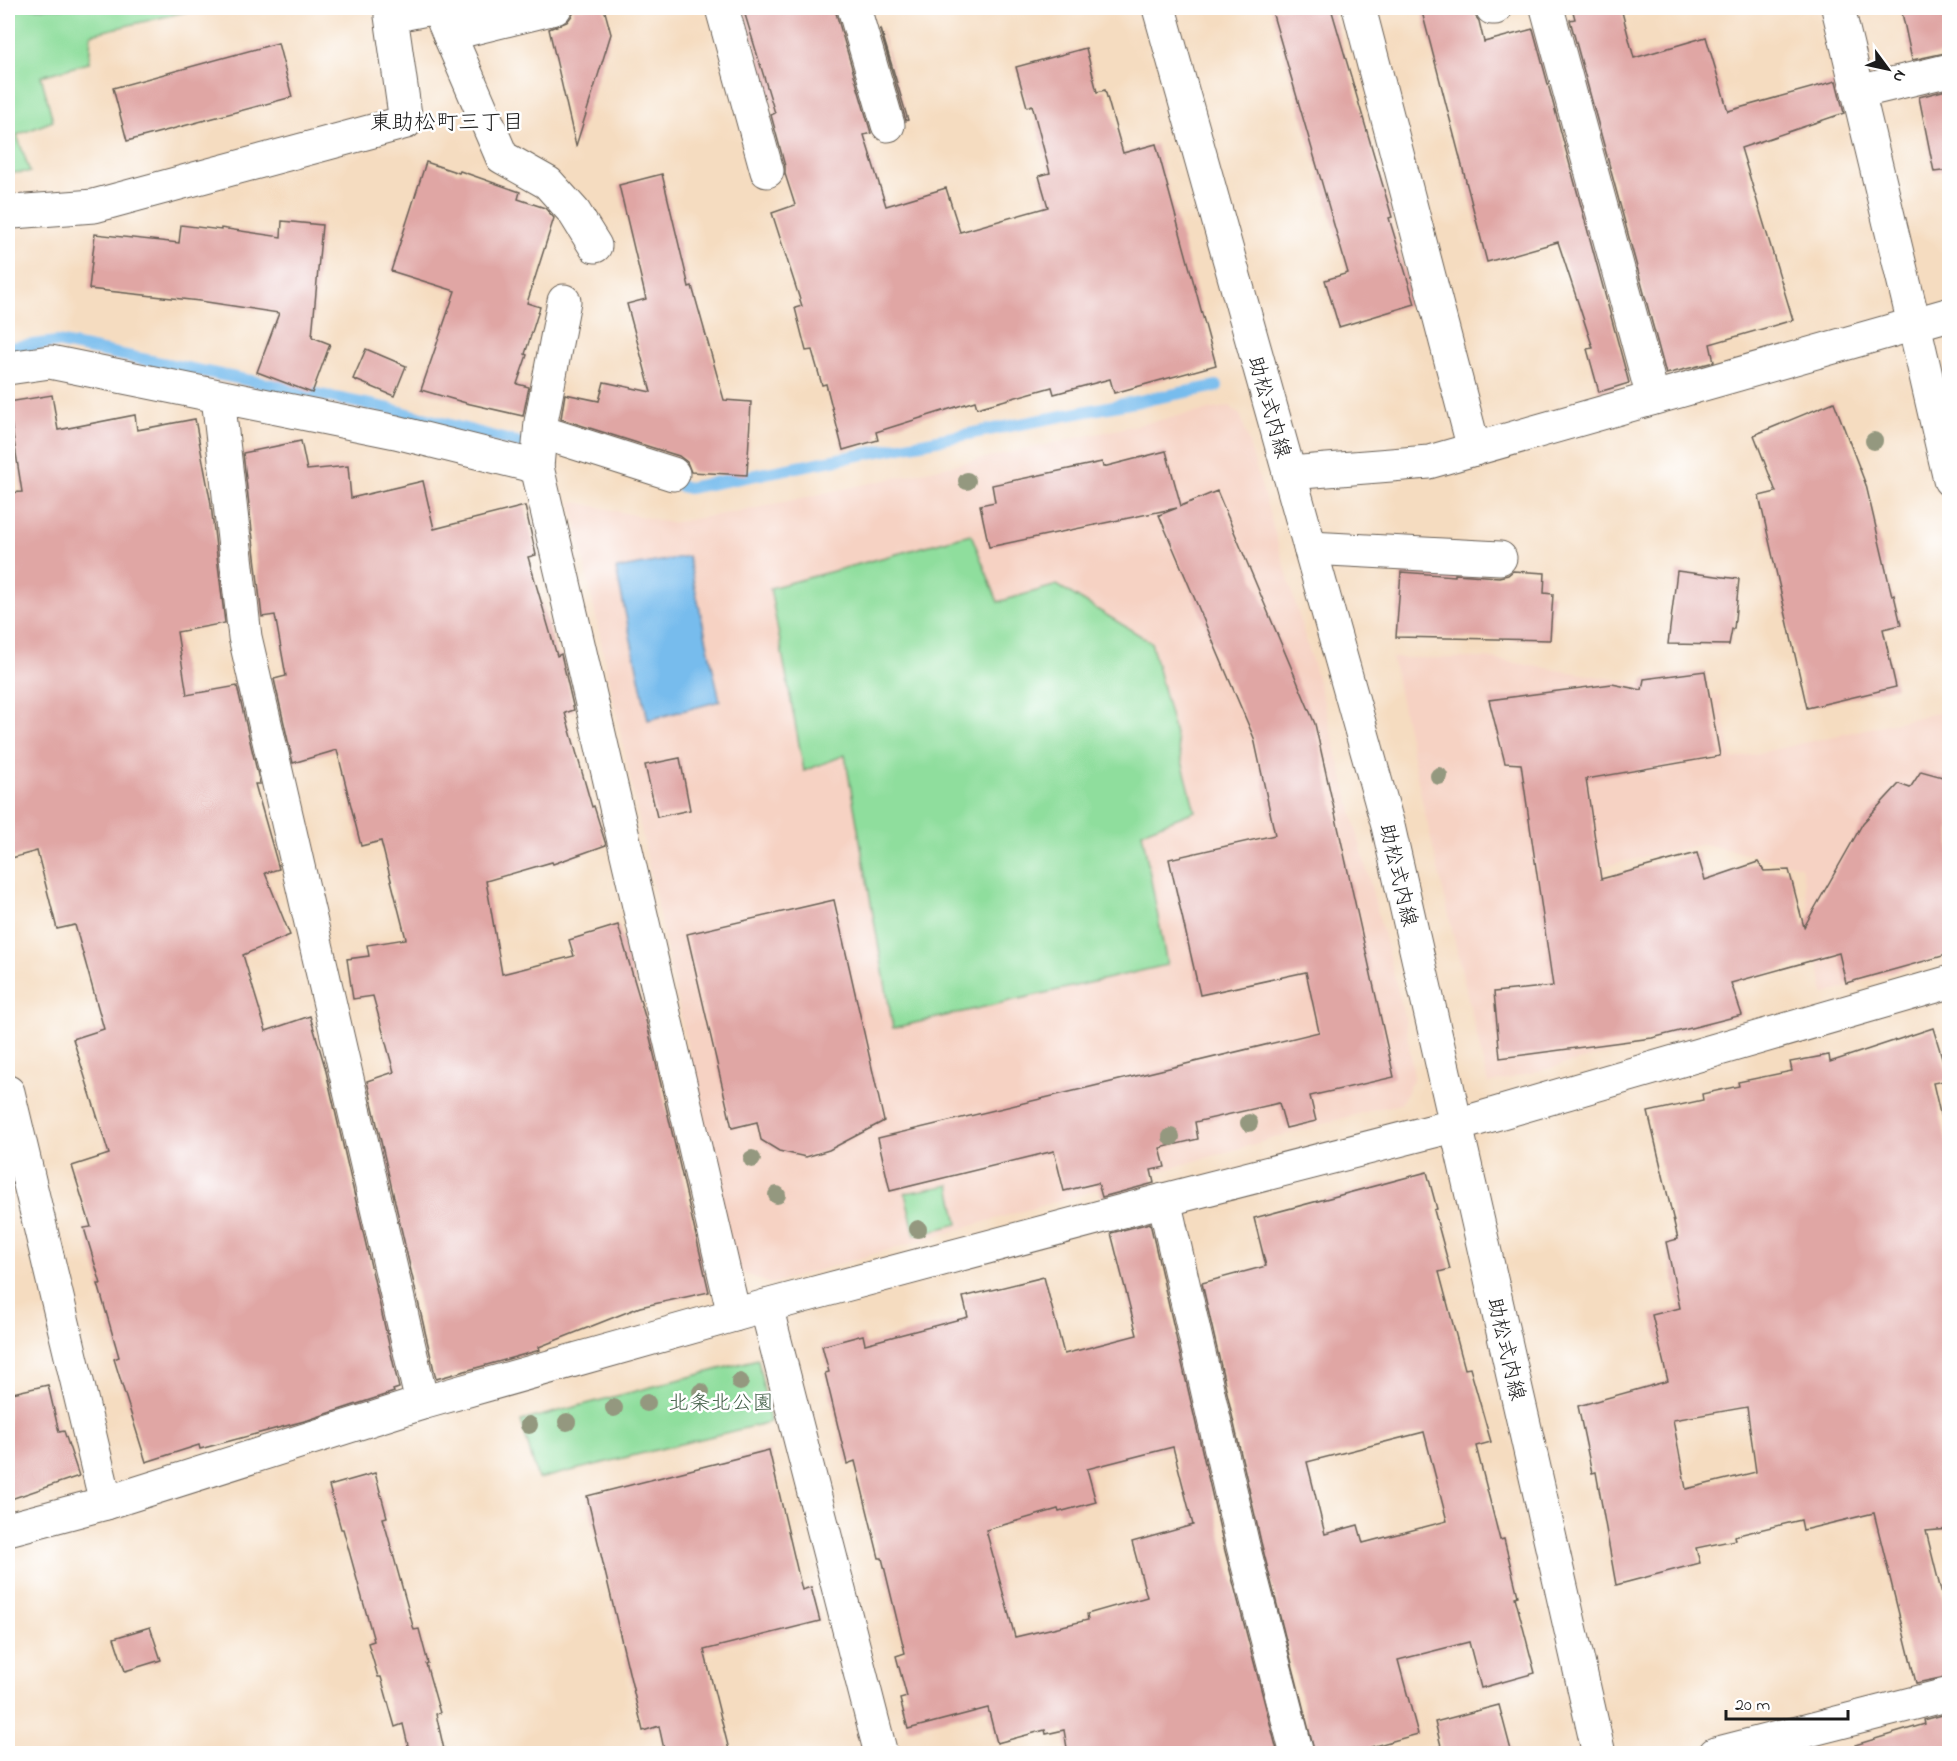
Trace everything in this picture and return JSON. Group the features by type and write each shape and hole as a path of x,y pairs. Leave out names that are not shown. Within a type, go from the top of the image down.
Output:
{"street":[{"path":"8,209 13,212 94,206 406,122 391,16 440,16 555,8"},
{"path":"722,8 767,171"},
{"path":"854,8 888,125"},
{"name":"助松式内線","path":"1159,8 1388,826 1599,1754"},
{"path":"1359,8 1474,449"},
{"path":"1547,8 1653,398"},
{"path":"1838,8 1950,480"},
{"path":"440,16 502,158 548,183 574,212 596,246"},
{"path":"1858,93 1950,70"},
{"path":"564,302 539,448 734,1315"},
{"path":"1289,473 1429,462 1950,314"},
{"path":"8,368 50,362 396,432 539,448 673,474"},
{"path":"219,397 245,637 422,1403"},
{"path":"1310,548 1500,558"},
{"path":"8,1529 105,1503 422,1403 734,1315 1164,1200 1457,1125 1950,982"},
{"path":"8,1092 105,1503"},
{"path":"1164,1200 1243,1546 1297,1754"},
{"path":"766,1306 881,1754"},
{"path":"1714,1754 1950,1694"}],"shaded area":[{"path":"1230,406 1241,416 1320,688 1405,1018 1414,1077 1401,1104 1375,1109 771,1284 735,1270 571,501 671,523 751,509"},
{"path":"1392,658 1486,658 1720,697 1732,759 1949,710 1949,954 1824,995 1801,866 1704,844 1604,866 1629,1048 1488,1084 1424,809"}],"green space":[{"path":"8,8 188,8 189,11 91,34 89,63 41,76 53,121 17,135 30,172 8,173"},
{"path":"971,534 998,602 1057,585 1151,642 1195,811 1142,832 1167,965 893,1028 845,755 804,771 770,588"},
{"path":"950,1185 958,1224 915,1235 905,1193"},
{"name":"北条北公園","path":"758,1359 770,1422 538,1479 521,1421"}],"water":[{"path":"688,556 720,701 648,720 616,569"}],"building":[{"path":"573,8 604,8 611,34 576,146 549,29 567,22 573,14"},
{"path":"743,8 836,8 871,133 864,135 886,206 946,188 960,232 1048,207 1039,176 1050,173 1032,105 1027,107 1016,67 1086,48 1097,92 1105,90 1123,153 1156,144 1216,365 1114,393 1110,379 1054,394 1052,387 977,408 975,401 876,432 878,440 843,450 826,384 822,385 812,350 806,351 795,308 802,306 772,213 795,205 771,115 775,113"},
{"path":"1271,8 1331,8 1415,304 1339,327 1325,280 1348,273"},
{"path":"1421,8 1473,8 1484,42 1533,29 1629,383 1599,392 1587,349 1593,348 1558,242 1487,262"},
{"path":"1572,8 1621,8 1634,58 1706,37 1728,111 1836,81 1844,113 1741,148 1793,320 1710,344 1714,362 1666,374 1570,20 1575,19"},
{"path":"1901,8 1950,8 1950,52 1912,60"},
{"path":"880,30 908,120 906,121"},
{"path":"278,43 292,97 127,141 113,88"},
{"path":"1950,89 1950,170 1934,172 1919,97"},
{"path":"426,162 520,192 518,199 545,208 554,218 527,303 540,307 517,384 529,387 523,416 421,390 455,291 391,271"},
{"path":"662,174 689,287 692,286 724,400 751,402 747,475 691,472 687,462 679,456 561,419 565,394 599,401 604,382 651,392 627,304 646,299 619,185"},
{"path":"282,221 322,225 312,337 330,344 312,393 257,372 279,313 200,301 89,289 95,234 179,243 181,225 281,237"},
{"path":"366,349 406,366 394,396 353,379"},
{"path":"52,395 58,430 135,415 137,430 195,419 210,499 210,497 225,623 177,632 187,695 237,686 260,784 255,784 279,869 265,873 290,935 243,955 266,1031 310,1016 325,1067 399,1388 393,1390 394,1392 308,1420 200,1449 199,1445 146,1462 114,1359 119,1357 84,1228 91,1227 72,1166 109,1154 73,1039 104,1029 75,925 57,929 37,851 8,859 8,493 22,492 8,402"},
{"path":"1834,402 1866,485 1901,625 1883,629 1896,687 1807,708 1759,496 1776,492 1754,435"},
{"path":"301,441 307,470 348,466 351,498 423,481 434,529 525,506 536,555 528,557 557,656 561,654 574,710 565,713 592,807 594,806 606,845 553,864 552,862 486,881 502,974 574,956 569,940 618,925 646,1020 709,1292 640,1307 539,1347 540,1350 436,1379 367,1081 394,1072 373,996 353,999 347,959 369,956 367,945 406,939 381,841 361,846 337,750 293,763 274,679 286,676 275,615 262,617 243,453"},
{"path":"1166,451 1181,506 1217,491 1315,724 1394,1077 1310,1096 1316,1121 1286,1128 1279,1103 1195,1122 1198,1139 1160,1148 1165,1167 1151,1170 1154,1183 1102,1197 1098,1183 1064,1191 1054,1151 890,1191 878,1138 1319,1032 1306,972 1200,995 1169,859 1275,835 1254,738 1159,515 1177,508 989,547 980,505 995,502 992,485 1102,462 1103,467"},
{"path":"1513,571 1545,573 1544,593 1553,594 1550,640 1396,637 1401,572 1499,577"},
{"path":"1677,571 1739,579 1734,629 1732,629 1729,645 1668,644"},
{"path":"1705,671 1720,756 1586,779 1601,879 1697,853 1705,880 1758,862 1764,871 1789,870 1804,927 1863,823 1899,784 1910,788 1921,771 1950,779 1950,954 1846,983 1839,953 1731,983 1742,1015 1652,1038 1500,1058 1494,992 1553,986 1521,764 1505,763 1489,700 1612,684 1642,690 1644,679"},
{"path":"680,758 690,810 657,817 645,765"},
{"path":"834,900 884,1121 829,1150 806,1157 779,1151 761,1140 757,1122 732,1128 687,934"},
{"path":"1933,1028 1949,1080 1933,1083 1950,1157 1950,1529 1926,1531 1950,1627 1950,1676 1916,1683 1874,1513 1803,1530 1801,1520 1734,1536 1735,1540 1696,1548 1700,1563 1616,1585 1596,1472 1592,1473 1578,1406 1668,1381 1652,1315 1680,1308 1666,1242 1678,1239 1648,1112 1703,1100 1702,1094 1739,1086 1738,1082 1792,1071 1790,1062 1829,1055 1830,1062","holes":["1747,1407 1756,1472 1686,1489 1673,1420"]},
{"path":"1427,1172 1437,1209 1434,1210 1450,1269 1439,1272 1465,1369 1470,1368 1491,1442 1476,1446 1500,1540 1504,1539 1518,1596 1515,1597 1535,1673 1481,1688 1469,1642 1398,1660 1418,1734 1371,1747 1373,1754 1315,1754 1261,1542 1202,1283 1266,1266 1254,1218","holes":["1424,1432 1447,1521 1363,1543 1358,1525 1325,1534 1307,1462"]},
{"path":"1150,1223 1225,1551 1278,1754 1068,1754 1064,1730 1046,1734 1045,1730 997,1743 988,1708 908,1729 900,1699 907,1697 896,1656 905,1653 855,1461 847,1464 825,1373 829,1372 822,1346 863,1335 865,1344 968,1317 963,1297 1044,1277 1064,1354 1137,1335 1111,1233","holes":["1173,1447 1193,1525 1132,1542 1147,1597 1087,1614 1088,1620 1015,1637 986,1530 1058,1509 1059,1512 1096,1502 1087,1469"]},
{"path":"48,1385 59,1432 64,1431 79,1476 8,1500 8,1394"},
{"path":"769,1450 802,1590 811,1587 820,1621 704,1650 730,1754 665,1754 659,1726 643,1731 587,1496"},
{"path":"375,1473 387,1517 383,1518 414,1630 419,1629 428,1663 426,1664 440,1713 436,1714 445,1754 410,1754 403,1724 395,1727 381,1677 378,1677 368,1643 374,1641 329,1486"},
{"path":"150,1627 161,1660 125,1671 114,1638"},
{"path":"1499,1705 1512,1754 1443,1754 1435,1722"},
{"path":"1950,1713 1950,1754 1856,1754 1855,1745 1925,1724 1924,1720"}],"waterway":[{"path":"8,348 57,342 390,409 537,448"},
{"path":"667,482 688,488 1217,386"}],"district":[{"name":"東助松町三丁目","path":"447,121"}]}
